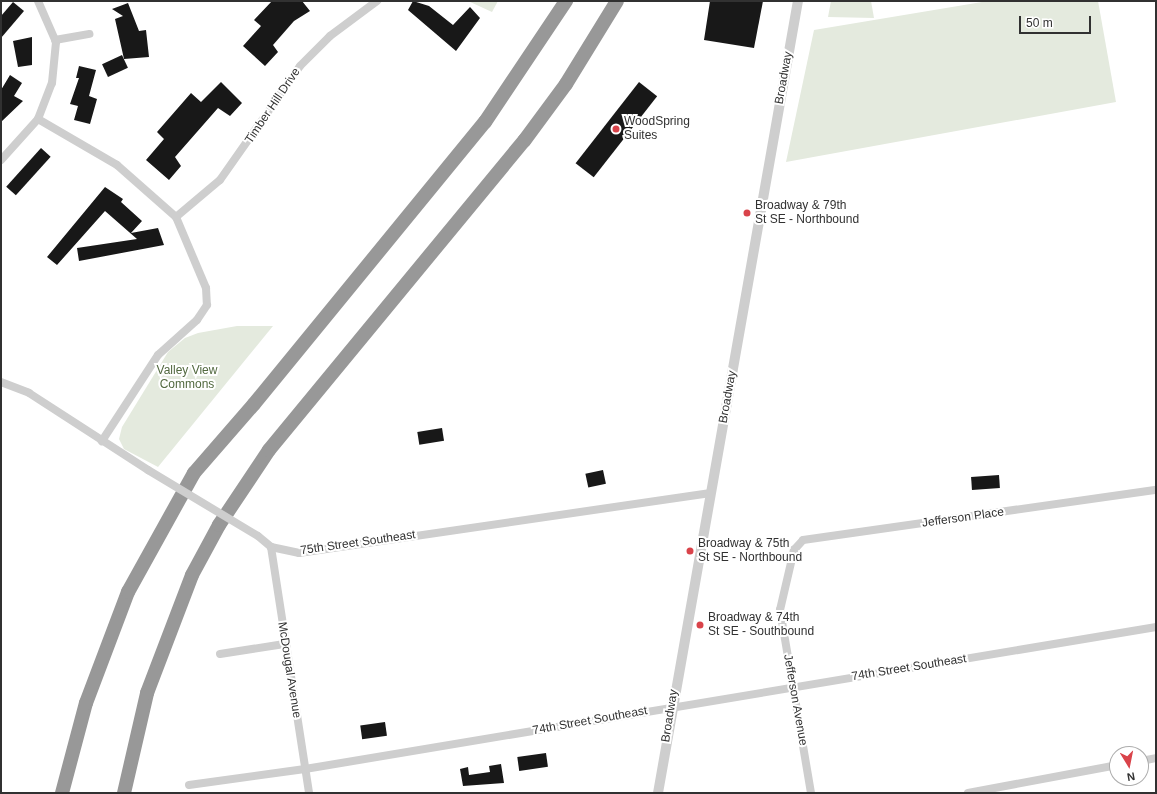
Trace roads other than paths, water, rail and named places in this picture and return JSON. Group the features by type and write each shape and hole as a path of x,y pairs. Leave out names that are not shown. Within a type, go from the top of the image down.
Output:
{"highway":[{"path":"62,793 86,703 128,592 194,473 485,122 566,1"},
{"path":"124,793 148,693 192,575 220,525 269,450 528,135 566,84 617,1"}],"street":[{"path":"1,160 38,119 52,83 55,40 38,1"},
{"name":"Timber Hill Drive","path":"176,217 220,180 300,66 330,36 377,1"},
{"name":"Broadway","path":"658,793 671,706 711,493 798,1"},
{"path":"55,40 88,34"},
{"path":"38,119 117,165 176,217 197,259 206,288 207,305 198,320 158,355 102,441"},
{"name":"75th Street Southeast","path":"1,382 29,393 148,470 258,536 271,547 299,553 711,493"},
{"name":"Jefferson Place","path":"803,540 1156,490"},
{"name":"Jefferson Avenue","path":"803,540 794,550 780,610 811,793"},
{"name":"McDougal Avenue","path":"271,547 284,644 309,793"},
{"name":"74th Street Southeast","path":"189,785 305,769 671,706 1156,627"},
{"path":"220,654 284,644"},
{"path":"968,793 1109,767"}],"place":[{"name":"WoodSpring Suites","path":"616,129"},
{"name":"Broadway & 79th St SE - Northbound","path":"747,213"},
{"name":"Broadway & 75th St SE - Northbound","path":"690,551"},
{"name":"Broadway & 74th St SE - Southbound","path":"700,625"}],"park label":[{"name":"Valley View Commons","path":"187,378"}]}
